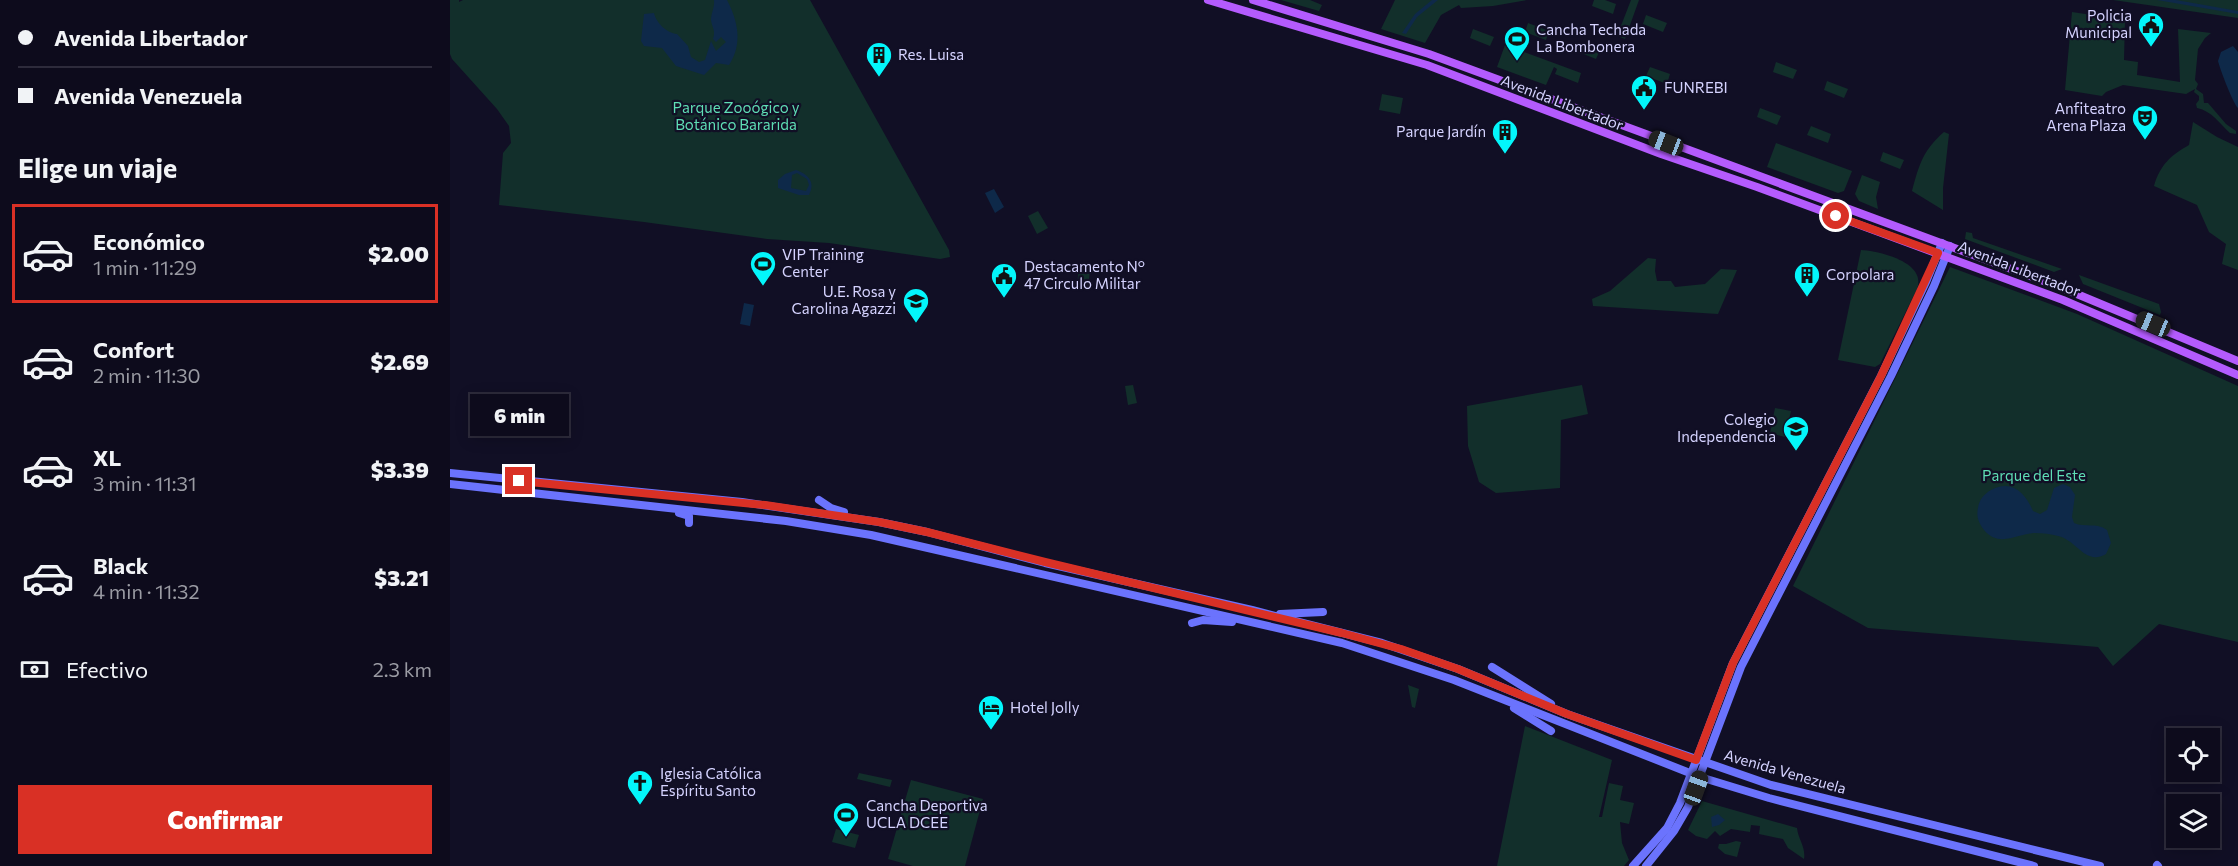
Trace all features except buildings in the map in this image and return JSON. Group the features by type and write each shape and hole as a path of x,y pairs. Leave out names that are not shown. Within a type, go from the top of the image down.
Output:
{"main road":[{"name":"Avenida Libertador","path":"1208,0 1427,65 1640,147 2063,300 2238,375"},
{"name":"Avenida Libertador","path":"1252,0 1429,54 2060,287 2238,361"}],"street":[{"path":"1634,866 1667,828 1692,774 1709,751 1741,667 1891,376 1946,244"},
{"path":"1646,866 1674,831 1700,777 1700,761 1733,663 1943,255"},
{"name":"Avenida Venezuela","path":"450,473 742,502 862,519 927,532 1055,565 1264,613 1420,655 1567,714 1771,785 2100,866"},
{"name":"Avenida Venezuela","path":"450,484 786,521 871,535 1342,643 1380,654 1700,777 1769,798 2034,866"},
{"path":"819,500 831,508 862,519"},
{"path":"661,507 686,514 690,518 689,523"},
{"path":"1264,613 1323,612"},
{"path":"1192,623 1203,620 1252,623"},
{"path":"1492,667 1567,714"},
{"path":"1494,697 1551,731"}],"green space":[{"name":"Parque Zooógico y Botánico Bararida","path":"450,0 459,0 459,2 463,0 810,0 949,250 950,257 940,259 829,243 767,239 499,205 503,153 511,143 509,126 497,109 452,59 450,54"},
{"path":"1281,0 1310,0 1322,5 1319,11"},
{"path":"1395,0 1527,0 1493,6 1461,8 1459,5 1441,15 1425,43 1381,29"},
{"path":"1594,0 1605,0 1616,4 1613,14 1592,6"},
{"path":"1631,0 1639,0 1625,39 1617,36"},
{"path":"2113,0 2238,0 2238,18"},
{"path":"2072,12 2125,20 2124,60 2138,62 2137,75 2180,82 2178,29 2211,33 2198,49 2196,89 2203,94 2204,103 2208,103 2226,124 2236,131 2236,134 2230,133 2211,115 2197,108 2199,96 2194,92 2195,89 2186,94 2123,85 2102,96 2065,90"},
{"path":"1646,15 1667,23 1663,32 1643,24"},
{"path":"1528,23 1549,31 1546,40 1525,32"},
{"path":"1473,29 1494,37 1490,46 1470,38"},
{"path":"1579,42 1600,50 1596,59 1576,51"},
{"path":"1505,45 1581,73 1578,83 1555,74 1557,69 1554,67 1546,85 1497,67"},
{"path":"1776,62 1797,70 1793,79 1773,72"},
{"path":"1650,67 1670,74 1667,84 1646,76"},
{"path":"1827,81 1848,89 1844,98 1824,90"},
{"path":"1382,94 1403,98 1400,114 1379,110"},
{"path":"1760,108 1781,116 1777,125 1757,117"},
{"path":"2193,122 2238,147 2238,270 2222,264 2226,244 2209,232 2197,205 2154,186 2159,172 2167,161 2189,145"},
{"path":"1811,126 1831,134 1828,143 1807,135"},
{"path":"1944,132 1949,134 1943,210 1912,191 1923,158 1931,145"},
{"path":"1776,143 1852,171 1844,191 1838,193 1767,167"},
{"path":"1883,152 1904,160 1900,169 1880,161"},
{"path":"1862,175 1880,182 1876,197 1878,209 1859,201 1855,194"},
{"path":"1038,211 1048,228 1037,234 1028,216"},
{"path":"1966,232 1972,233 1973,238 2062,269 2054,272 1965,239"},
{"path":"1861,250 1900,260 1915,272 1918,280 1917,289 1880,364 1875,367 1838,360"},
{"path":"1648,258 1656,259 1657,281 1671,281 1675,287 1705,284 1721,269 1737,270 1718,314 1593,306 1592,299 1610,291"},
{"path":"1080,262 1091,265 1088,285 1077,283"},
{"name":"Parque del Este","path":"1950,267 2077,314 2238,386 2238,642 2159,624 2113,666 2098,647 1868,628 1793,586"},
{"path":"2079,275 2159,304 2160,315 2083,284"},
{"path":"1133,385 1137,403 1128,405 1125,386"},
{"path":"1582,385 1588,414 1561,420 1560,488 1496,493 1479,482 1468,446 1467,406"},
{"path":"1775,408 1791,411 1785,437 1770,433"},
{"path":"1408,685 1419,689 1415,708 1412,707"},
{"path":"1525,726 1612,760 1599,817 1602,817 1609,783 1623,786 1620,800 1634,803 1629,824 1620,822 1622,843 1629,860 1624,866 1497,866"},
{"path":"859,773 892,780 890,787 857,779"},
{"path":"911,780 983,799 965,866 913,866 888,859"},
{"path":"1702,801 1797,828 1804,859 1788,848 1783,839 1759,834 1760,826 1751,825 1750,832 1731,829 1720,836 1715,831 1707,839 1696,836 1688,830"},
{"name":"Cancha Deportiva UCLA DCEE","path":"836,829 859,835 855,848 832,842"},
{"path":"1741,842 1737,857 1725,854 1718,848 1719,844"}],"water":[{"path":"714,0 727,0 736,24 736,49 729,65 716,63 704,75 676,66 662,48 644,46 641,41 644,14 654,13 662,27 677,34 688,46 691,57 699,62 705,60 711,41 716,51 726,42 721,37 716,42 713,39 714,31 711,20"},
{"path":"1432,0 1438,0 1417,17 1406,34 1402,33 1415,14"},
{"path":"2157,0 2176,0 2238,11 2238,14"},
{"path":"2233,46 2238,52 2238,108 2218,61 2221,52"},
{"path":"796,170 807,176 812,186 809,195 799,195 778,188 778,180 785,174","holes":["797,173 807,179 809,185 806,191 791,188 792,175"]},
{"path":"994,189 1004,207 995,213 985,193"},
{"path":"744,303 754,305 750,326 740,324"},
{"path":"2063,484 2070,487 2075,495 2072,517 2074,523 2099,526 2107,530 2111,543 2106,554 2092,557 2065,538 2055,535 2035,533 2008,539 1996,538 1984,530 1979,522 1977,514 1979,502 1991,490 2005,486 2011,487 2022,494 2033,511 2040,514 2047,510 2054,488"},
{"path":"1718,814 1725,820 1712,827 1711,817"}],"place":[{"name":"Policia Municipal","path":"2151,48"},
{"name":"Cancha Techada La Bombonera","path":"1517,62"},
{"name":"Res. Luisa","path":"879,78"},
{"name":"FUNREBI","path":"1644,111"},
{"name":"Anfiteatro Arena Plaza","path":"2145,141"},
{"name":"Parque Jardín","path":"1505,155"},
{"name":"VIP Training Center","path":"763,287"},
{"name":"Corpolara","path":"1807,298"},
{"name":"Destacamento N° 47 Circulo Militar","path":"1004,299"},
{"name":"U.E. Rosa y Carolina Agazzi","path":"916,324"},
{"name":"Colegio Independencia","path":"1796,452"},
{"name":"Hotel Jolly","path":"991,731"},
{"name":"Iglesia Católica Espíritu Santo","path":"640,806"},
{"name":"Cancha Deportiva UCLA DCEE","path":"846,838"}],"route":[{"path":"519,481 765,505 879,522 927,532 1252,610 1401,649 1458,669 1567,714 1696,760 1733,663 1881,376 1938,253 1836,216"}]}
